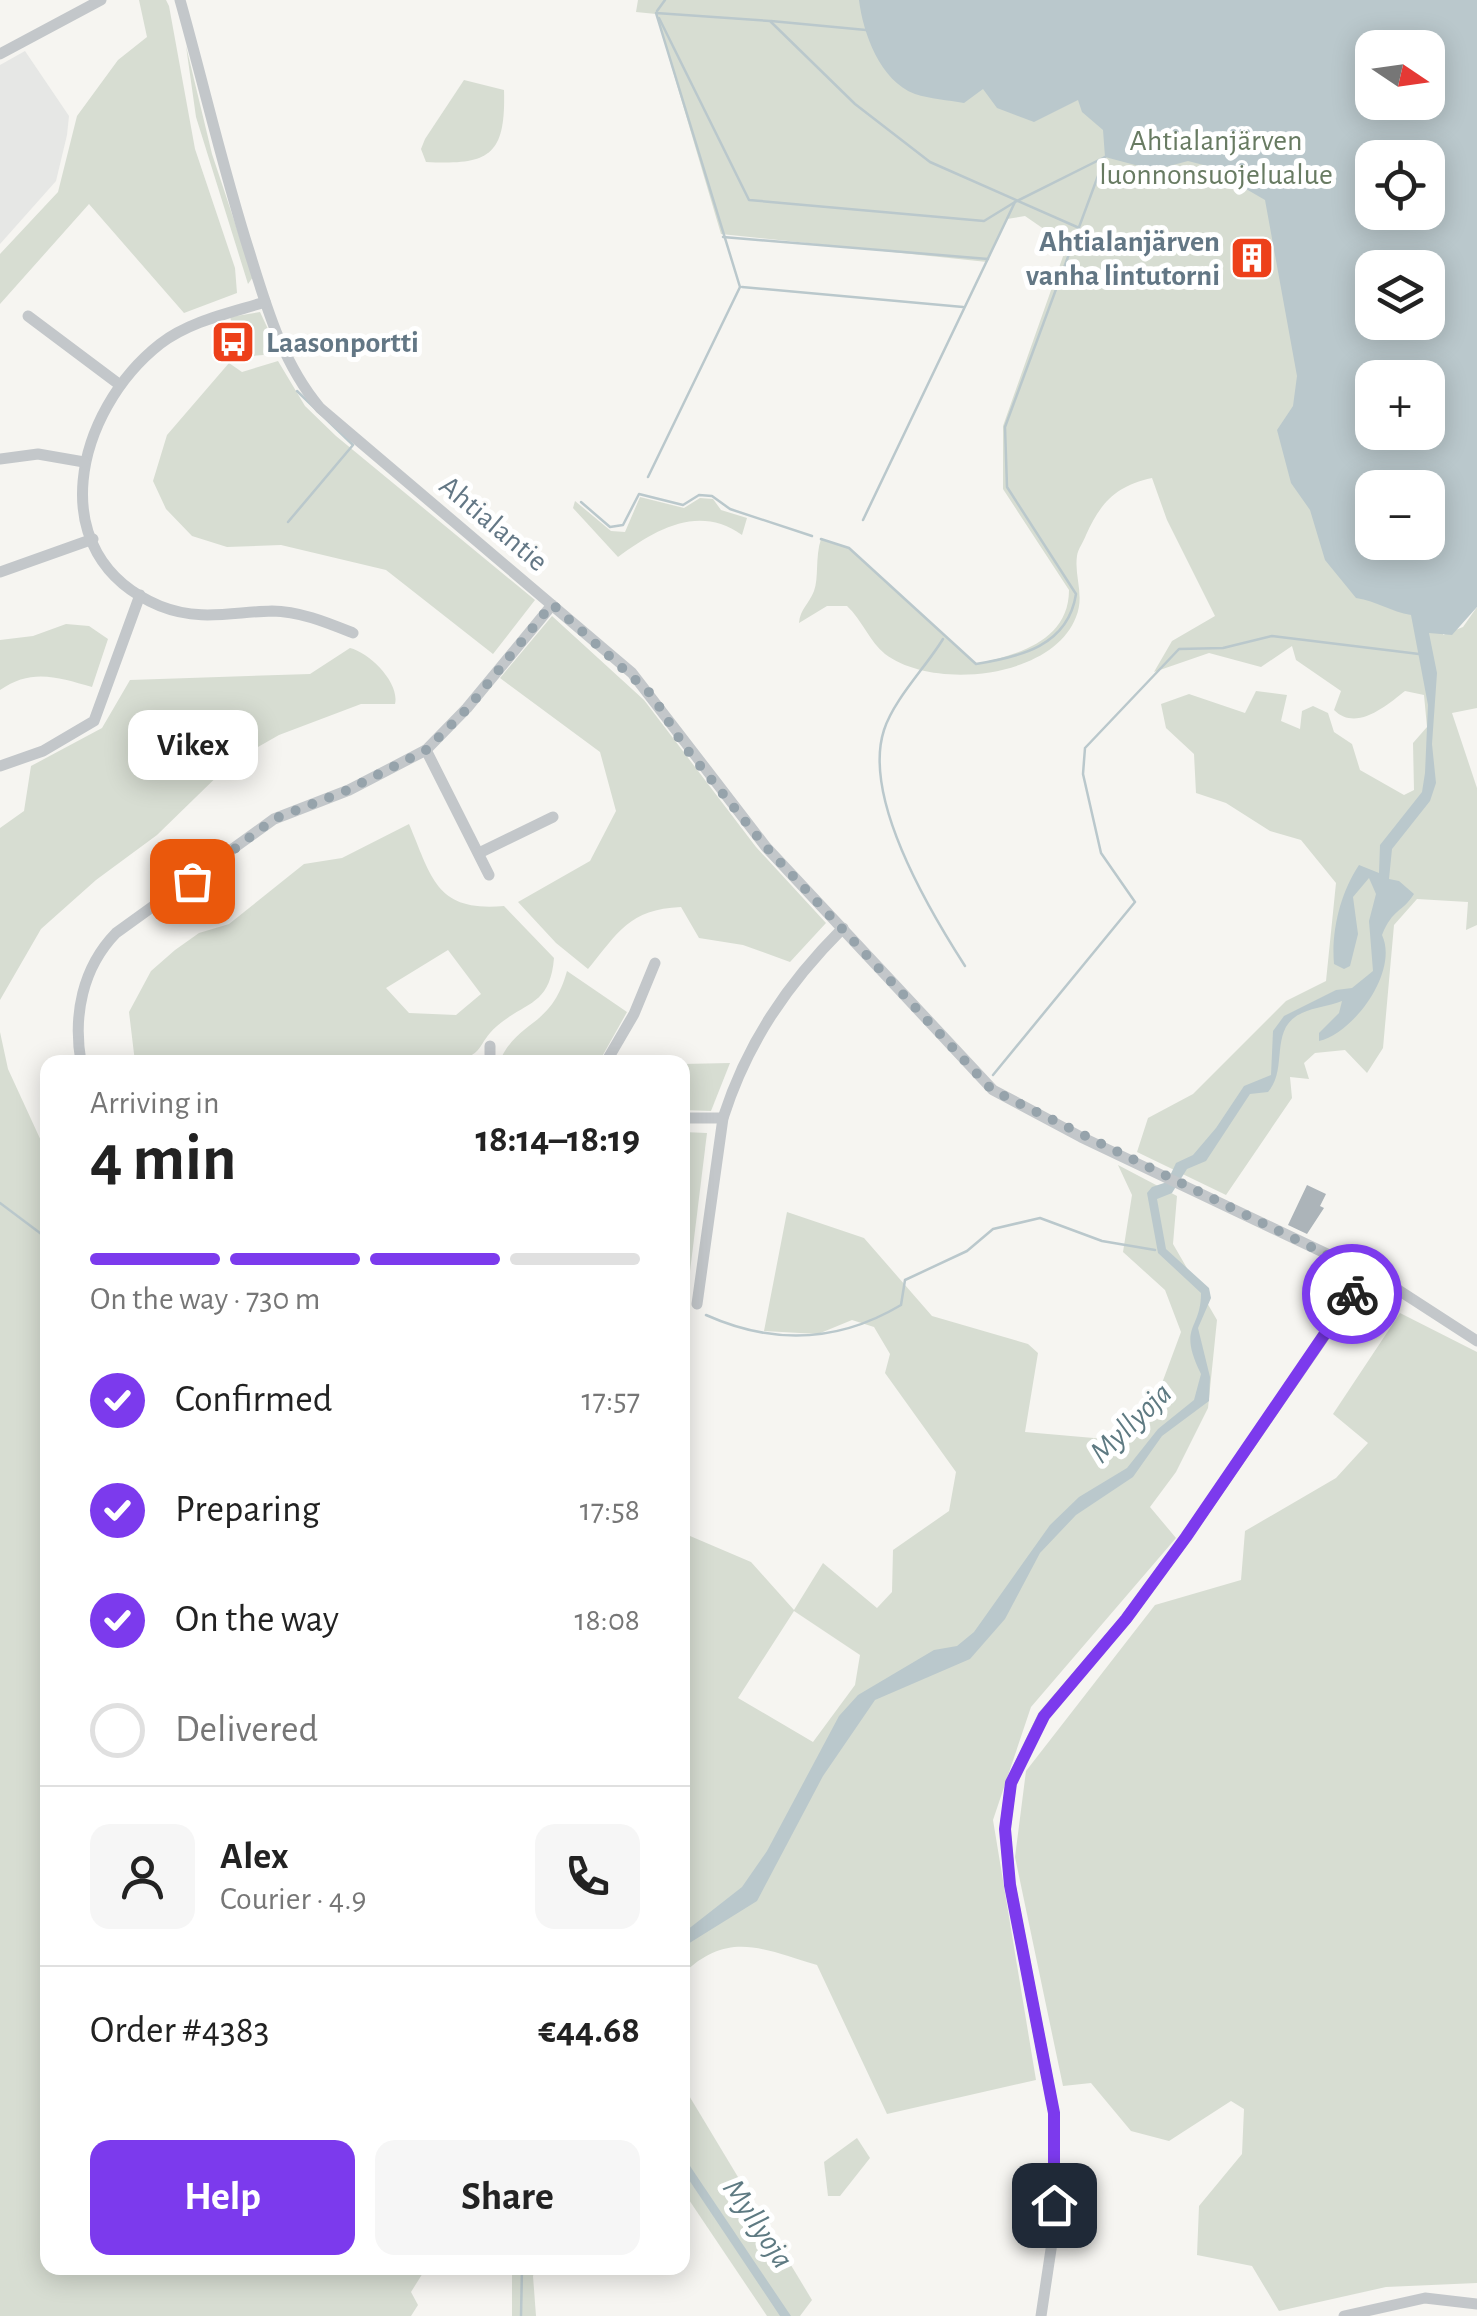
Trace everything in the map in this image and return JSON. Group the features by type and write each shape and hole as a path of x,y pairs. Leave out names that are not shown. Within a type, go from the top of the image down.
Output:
{"street":[{"path":"0,54 101,0"},
{"name":"Ahtialantie","path":"180,0 213,137 265,302 296,376 320,408 552,604 652,695 684,746 766,847 992,1090 1400,1290 1449,1326 1477,1340"},
{"path":"265,302 174,334 120,385 98,420 84,462 82,501 92,540 110,566 140,596 187,614 218,617 282,612 352,633"},
{"path":"28,316 120,385"},
{"path":"0,459 38,454 84,462"},
{"path":"0,572 92,540"},
{"path":"0,766 43,751 94,721 140,596"},
{"path":"79,1055 75,1029 84,987 98,956 116,933 274,819 348,790 426,750 468,708 552,604"},
{"path":"426,750 489,875"},
{"path":"479,853 554,817"},
{"path":"697,1304 723,1118 763,1026 805,966 843,928"},
{"path":"610,1055 634,1014 655,962"},
{"path":"490,1046 490,1055"},
{"path":"690,1118 723,1118"},
{"path":"1041,2316 1053,2236 1054,2113 1010,1885 1005,1829 1011,1783 1044,1716 1126,1619 1186,1537 1348,1302 1362,1272"},
{"path":"1344,2316 1426,2298 1477,2304"}],"shaded area":[{"path":"859,0 1477,0 1477,607 1452,635 1429,633 1437,673 1432,744 1436,783 1430,801 1392,849 1389,879 1399,881 1414,894 1382,935 1386,950 1379,982 1359,1013 1332,1036 1319,1041 1319,1033 1339,1013 1342,1001 1307,1011 1292,1020 1285,1028 1277,1072 1268,1092 1250,1094 1206,1161 1187,1169 1172,1193 1157,1199 1166,1249 1209,1288 1211,1298 1198,1328 1210,1377 1209,1401 1162,1436 1133,1477 1076,1515 1040,1553 1005,1619 970,1659 875,1700 823,1776 757,1901 690,1943 690,1928 742,1887 767,1851 839,1716 858,1695 934,1650 957,1646 974,1632 1050,1525 1079,1497 1127,1468 1158,1429 1194,1400 1201,1374 1190,1337 1201,1293 1158,1253 1147,1193 1167,1182 1176,1163 1193,1155 1244,1086 1271,1075 1273,1031 1284,1016 1336,990 1352,988 1373,971 1369,921 1376,894 1369,878 1353,897 1358,934 1350,966 1344,969 1334,964 1339,912 1359,865 1379,873 1380,845 1422,792 1425,773 1428,705 1411,615 1356,598 1325,560 1310,510 1291,483 1277,430 1293,406 1297,376 1265,200 1234,182 1223,170 1188,161 1154,170 1105,157 1103,130 1082,112 1078,100 1034,122 997,108 983,89 964,103 915,94 892,78 875,54"},
{"path":"25,51 69,116 67,135 56,181 0,244 0,65"},
{"path":"690,2166 791,2316 780,2316 690,2181"}],"green space":[{"path":"139,0 166,0 169,6 195,149 235,268 237,293 184,313 89,204 0,304 0,254 58,192 77,116 118,60 147,37"},
{"name":"Ahtialanjärven luonnonsuojelualue","path":"638,0 1477,0 1443,635 1463,627 1477,607 1477,708 1452,713 1477,788 1477,925 1466,930 1468,902 1417,899 1394,925 1383,1048 1367,1073 1345,1050 1315,1053 1304,1063 1309,1079 1290,1077 1292,1098 1226,1195 1137,1152 1148,1118 1193,1094 1286,1001 1326,981 1336,883 1301,840 1270,831 1226,803 1196,793 1194,754 1166,728 1161,704 1189,694 1245,713 1256,691 1287,695 1281,721 1300,729 1302,711 1313,706 1328,713 1334,732 1352,744 1360,770 1404,795 1414,790 1413,743 1427,727 1424,695 1405,691 1371,714 1361,718 1343,716 1334,710 1341,691 1296,660 1292,646 1261,667 1209,653 1154,672 1172,641 1215,616 1167,520 1152,478 1119,491 1098,513 1077,556 1080,601 1076,617 1063,638 1043,654 1018,665 961,675 906,666 880,649 847,606 827,606 799,623 815,586 821,539 849,548 976,664 1038,643 1060,622 1069,590 1003,489 1003,426 1067,245 1025,216 1007,219 987,262 721,234 656,14 636,12"},
{"path":"186,46 212,154 253,277 248,284 196,117"},
{"path":"464,80 504,90 497,143 478,158 426,162 421,149 425,139"},
{"path":"260,312 276,346 263,355 242,357 230,317"},
{"path":"278,361 305,406 336,436 535,600 493,654 386,570 281,545 227,547 192,536 166,509 153,481 167,435 229,363 242,372"},
{"path":"640,497 684,508 700,498 713,499 721,510 747,518 742,535 710,521 694,521 647,537 618,557 573,508 575,501 611,531 625,532"},
{"path":"552,616 644,700 756,847 826,923 790,962 743,945 699,938 681,907 649,912 626,925 588,969 556,943 518,902 590,861 616,811 600,752 500,678"},
{"path":"66,624 89,626 108,639 92,687 34,677 0,690 0,640 33,636"},
{"path":"350,648 382,670 393,687 395,704 361,704 279,735 233,761 157,835 96,880 41,929 0,1000 0,828 24,811 31,766 102,728 130,680 310,674"},
{"path":"409,824 440,888 464,903 504,906 554,958 547,985 535,1001 490,1032 472,1055 134,1055 129,1012 151,971 199,933 229,924 304,864 342,858","holes":["448,950 481,994 456,1015 409,1013 386,988"]},
{"path":"567,971 627,1012 603,1055 503,1055 516,1037 544,1014"},
{"path":"0,1032 8,1069 40,1139 40,2275 422,2275 411,2292 418,2305 411,2316 0,2316"},
{"path":"730,1063 711,1111 690,1110 690,1064"},
{"path":"690,1132 707,1133 690,1271"},
{"path":"1118,1165 1177,1196 1173,1244 1217,1320 1208,1408 1176,1472 1150,1507 1176,1538 1031,1707 993,1820 1036,2080 887,2114 817,1965 763,1949 732,1947 690,1968 690,1536 751,1562 794,1610 823,1563 877,1608 892,1592 893,1550 949,1511 956,1472 885,1373 890,1354 874,1327 852,1320 818,1334 764,1331 787,1212 864,1238 932,1316 1028,1344 1038,1353 1025,1432 1105,1439 1155,1402 1181,1332 1165,1290 1123,1252 1132,1195","holes":["794,1611 860,1655 855,1685 813,1742 738,1698"]},
{"path":"1400,1313 1477,1352 1477,2283 1386,2287 1279,2311 1252,2266 1197,2255 1199,2206 1242,2154 1244,2109 1231,2101 1169,2141 1131,2131 1091,2083 1063,2086 1015,1857 1026,1771 1155,1605 1241,1580 1245,1531 1336,1478 1368,1443 1333,1414"},
{"path":"690,2097 812,2300 800,2316 767,2316 690,2201"},
{"path":"857,2138 870,2158 840,2196 828,2196 824,2162"},
{"path":"512,2275 533,2275 536,2316 512,2316"}],"building":[{"path":"1307,1185 1326,1194 1320,1206 1324,1208 1307,1234 1288,1225"}],"waterway":[{"path":"657,11 665,0"},
{"path":"648,477 740,287 656,13 770,21 855,104 930,162 1077,227"},
{"path":"659,18 749,200 984,221 1015,202"},
{"path":"771,21 866,30"},
{"path":"863,520 1015,202 1105,157"},
{"path":"821,539 849,548 976,664 1040,646 1063,626 1076,594 1007,487 1005,427 1105,157"},
{"path":"723,237 988,259"},
{"path":"742,287 963,307"},
{"path":"288,522 353,445 297,391"},
{"path":"581,502 610,527 623,525 639,494 683,505 699,495 712,496 730,509 812,536"},
{"path":"993,1075 1135,902 1101,853 1083,774 1085,748 1179,649 1223,648 1272,636 1419,654"},
{"path":"943,639 903,695 884,730 880,757 882,788 890,820 918,885 965,966"},
{"path":"0,1203 40,1233"},
{"path":"706,1315 731,1325 781,1335 830,1332 854,1326 901,1305 905,1280 967,1251 993,1229 1040,1218 1102,1241 1155,1250"},
{"path":"521,2316 522,2275"}],"way so far":[{"path":"192,881 274,819 348,790 426,750 468,708 552,604 652,695 684,746 766,847 992,1090 1013,1104 1362,1272 1352,1294"}],"place":[{"name":"Ahtialanjärven vanha lintutorni","path":"1252,258"},
{"name":"Laasonportti","path":"233,342"},
{"name":"Vikex","path":"192,881"}],"route":[{"path":"1054,2205 1054,2113 1010,1885 1005,1829 1011,1783 1044,1716 1126,1619 1186,1537 1352,1294"}],"water label":[{"name":"Myllyoja","path":"1130,1422"},
{"name":"Myllyoja","path":"759,2223"}]}
